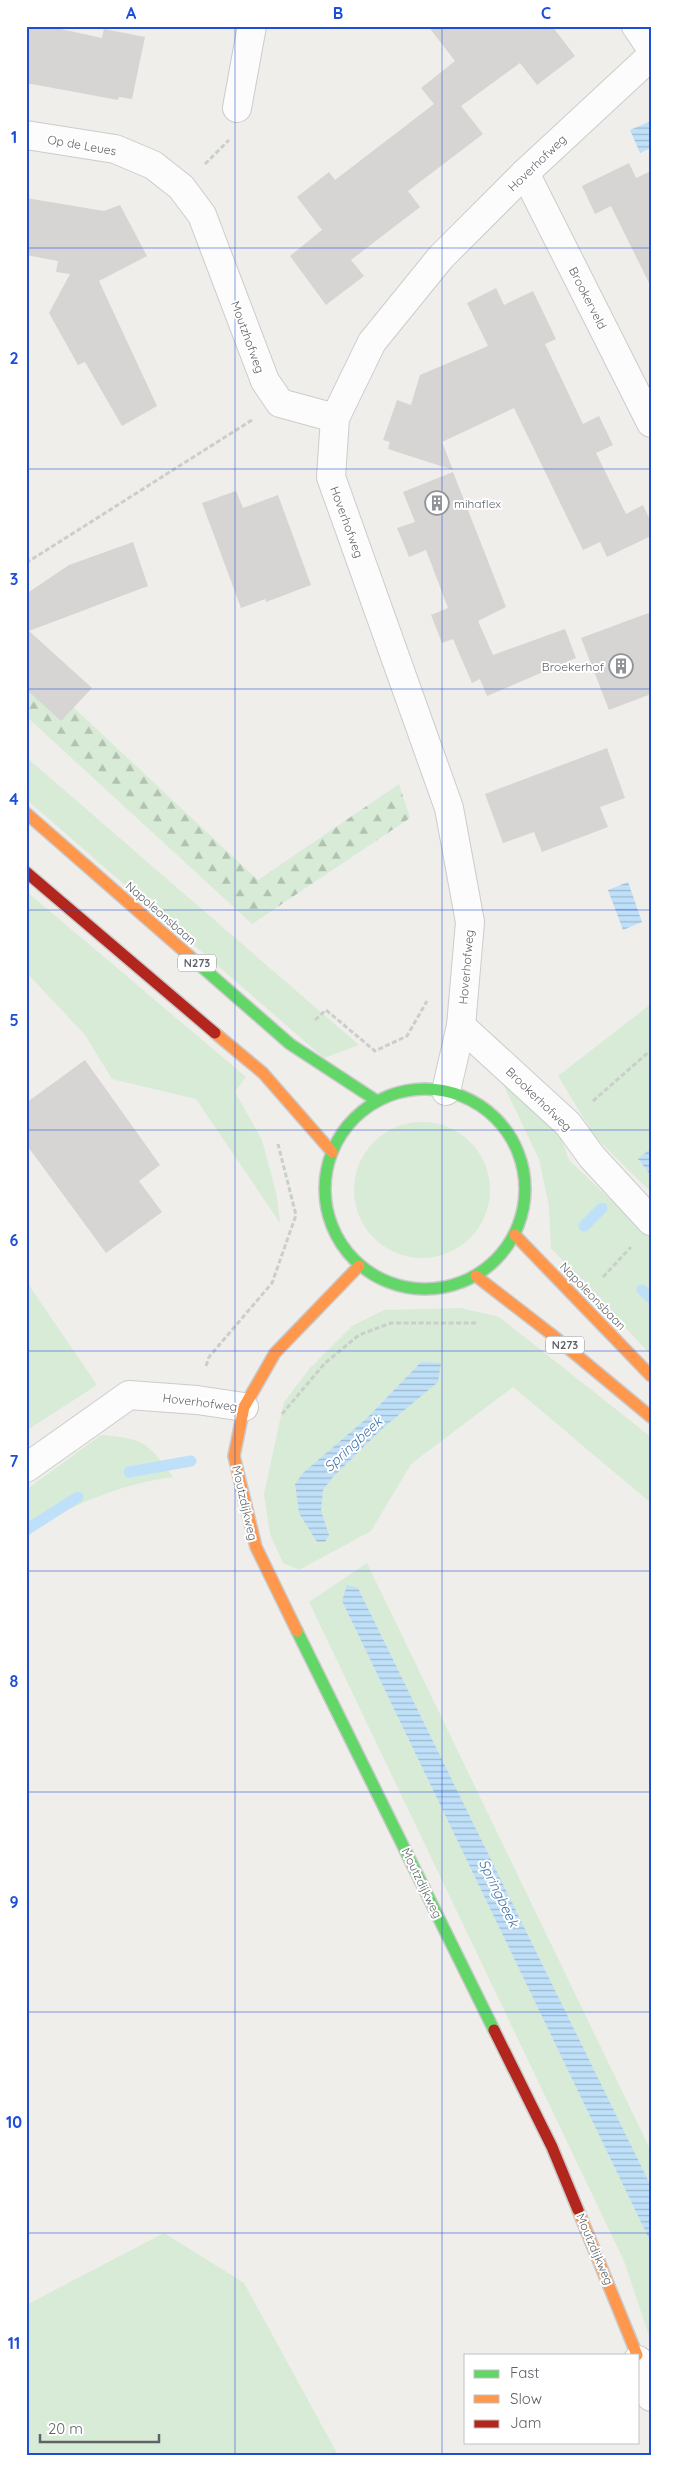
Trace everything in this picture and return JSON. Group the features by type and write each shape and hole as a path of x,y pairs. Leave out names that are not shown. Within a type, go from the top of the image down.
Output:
{"main road":[{"name":"Napoleonsbaan","path":"26,813 290,1044 377,1101"},
{"path":"26,872 263,1073 332,1152"},
{"path":"422,1088 446,1091 475,1101 499,1120 516,1146 525,1175 525,1206 515,1235 498,1259 476,1276 447,1288 416,1290 385,1282 359,1266 339,1242 327,1213 324,1182 332,1152 343,1132 358,1114 377,1101 422,1088"},
{"name":"Napoleonsbaan","path":"515,1235 651,1376"},
{"name":"Hoverhofweg","path":"244,1407 275,1353 359,1266"},
{"name":"N273","path":"476,1276 551,1334 651,1417"},
{"name":"Moutzdijkweg","path":"244,1407 234,1456 256,1547 552,2147 637,2354"}],"street":[{"path":"237,108 252,26"},
{"path":"636,26 651,48"},
{"name":"Hoverhofweg","path":"446,1091 461,1026 470,922 449,808 331,477 335,418 372,342 442,257 525,173 651,56"},
{"name":"Op de Leues","path":"26,135 115,149 153,164 181,187 202,215"},
{"name":"Brookerveld","path":"525,173 651,423"},
{"name":"Moutzhofweg","path":"202,215 264,381 280,403"},
{"path":"280,403 335,418"},
{"name":"Brookerhofweg","path":"461,1026 568,1124 644,1230"},
{"name":"Hoverhofweg","path":"26,1468 129,1395 197,1400 244,1407"},
{"path":"640,2366 651,2397"}],"path":[{"path":"181,187 229,141 237,108"},
{"path":"26,562 280,403"},
{"path":"290,1044 326,1010 375,1051 407,1036 420,1014"},
{"path":"568,1124 651,1050"},
{"path":"197,1400 208,1357 272,1283 296,1215 277,1141"},
{"path":"580,1303 644,1230"},
{"path":"244,1407 280,1417 325,1363 359,1335 391,1323 473,1321 481,1325"}],"green space":[{"path":"26,663 258,880 399,784 410,818 252,924 26,716"},
{"path":"26,757 359,1045 324,1058 26,799"},
{"path":"26,891 246,1077 235,1092 262,1140 276,1192 280,1223 196,1099 112,1079 85,1035 26,972"},
{"path":"651,1004 651,1148 638,1160 651,1176 651,1192 596,1138 558,1076"},
{"path":"502,1082 559,1132 569,1160 651,1238 651,1355 551,1248 549,1206 539,1159"},
{"path":"422,1122 448,1128 470,1142 484,1164 490,1190 484,1216 470,1238 448,1252 422,1258 396,1252 374,1238 360,1216 354,1190 360,1164 374,1142 396,1128"},
{"path":"26,1281 97,1385 26,1431"},
{"path":"461,1308 499,1317 651,1437 651,1503 513,1387 411,1464 371,1531 299,1570 283,1563 270,1534 264,1494 284,1402 310,1368 352,1326 384,1310"},
{"path":"101,1435 128,1438 144,1444 151,1449 173,1477 134,1485 96,1497 60,1513 26,1533 26,1490"},
{"path":"367,1563 651,2151 651,2186 358,1588 342,1601 651,2243 651,2342 624,2261 309,1602"},
{"path":"164,2233 244,2283 338,2455 26,2455 26,2305"}],"water":[{"path":"651,121 651,148 640,153 630,130"},
{"path":"628,882 642,922 623,930 608,890"},
{"path":"651,1148 651,1176 638,1159"},
{"path":"421,1362 441,1363 438,1382 383,1428 333,1477 323,1490 321,1511 329,1535 325,1542 317,1542 299,1513 295,1484 303,1473 367,1418"},
{"path":"347,1585 358,1588 651,2186 651,2243 342,1601"}],"building":[{"path":"26,26 47,26 102,38 104,29 145,37 132,99 119,97 118,100 26,83"},
{"path":"428,26 552,26 575,56 537,85 520,63 461,106 483,134 408,191 420,207 351,260 364,276 326,305 290,256 322,230 297,197 329,172 335,180 434,104 421,88 455,61"},
{"path":"629,163 636,178 651,171 651,287 611,206 595,214 582,186"},
{"path":"26,198 104,211 120,205 147,256 99,281 157,406 122,426 85,362 78,365 49,313 70,274 56,272 58,261 26,255"},
{"path":"496,288 504,305 533,291 556,339 545,344 583,424 599,416 613,445 596,453 626,514 643,505 651,522 651,536 607,557 600,542 583,550 514,408 442,442 453,470 388,449 390,442 383,440 397,400 411,405 420,375 488,346 467,303"},
{"path":"453,472 506,607 478,621 493,655 565,629 576,658 487,696 480,679 472,683 453,639 442,643 431,615 448,608 426,550 409,557 397,528 415,522 403,492"},
{"path":"236,491 243,508 278,495 311,585 266,602 265,599 241,608 202,503"},
{"path":"133,542 148,586 29,631 92,688 61,721 26,689 26,594 69,565"},
{"name":"Broekerhof","path":"651,612 651,694 609,710 581,638"},
{"path":"607,748 625,798 600,807 608,827 542,852 534,832 503,843 485,794"},
{"path":"85,1060 160,1165 139,1181 162,1212 106,1253 26,1144 26,1103"}],"waterway":[{"name":"Springbeek","path":"584,1226 602,1208"},
{"path":"642,1290 651,1298"},
{"path":"129,1472 191,1461"},
{"path":"26,1530 78,1497"}],"traffic: fast":[{"path":"194,960 290,1044 377,1101"},
{"path":"415,1089 435,1089 463,1096 481,1106 496,1118 508,1133 518,1151 525,1179 525,1189 525,1199 518,1227 508,1245 496,1260 481,1272 463,1282 435,1289 415,1289 387,1282 369,1272 348,1253 332,1227 329,1218 325,1199 325,1179 332,1151 342,1133 361,1112 387,1096 396,1093 415,1089"},
{"path":"297,1631 494,2030"}],"traffic: slow":[{"path":"26,813 194,960"},
{"path":"215,1033 263,1073 332,1152"},
{"path":"515,1235 651,1376"},
{"path":"297,1631 256,1547 234,1456 244,1407 275,1353 359,1266"},
{"path":"476,1276 551,1334 651,1417"},
{"path":"578,2210 637,2354"}],"traffic: jam":[{"path":"26,872 215,1033"},
{"path":"494,2030 552,2147 578,2210"}],"place":[{"name":"mihaflex","path":"437,503"},
{"name":"Broekerhof","path":"621,666"}]}
